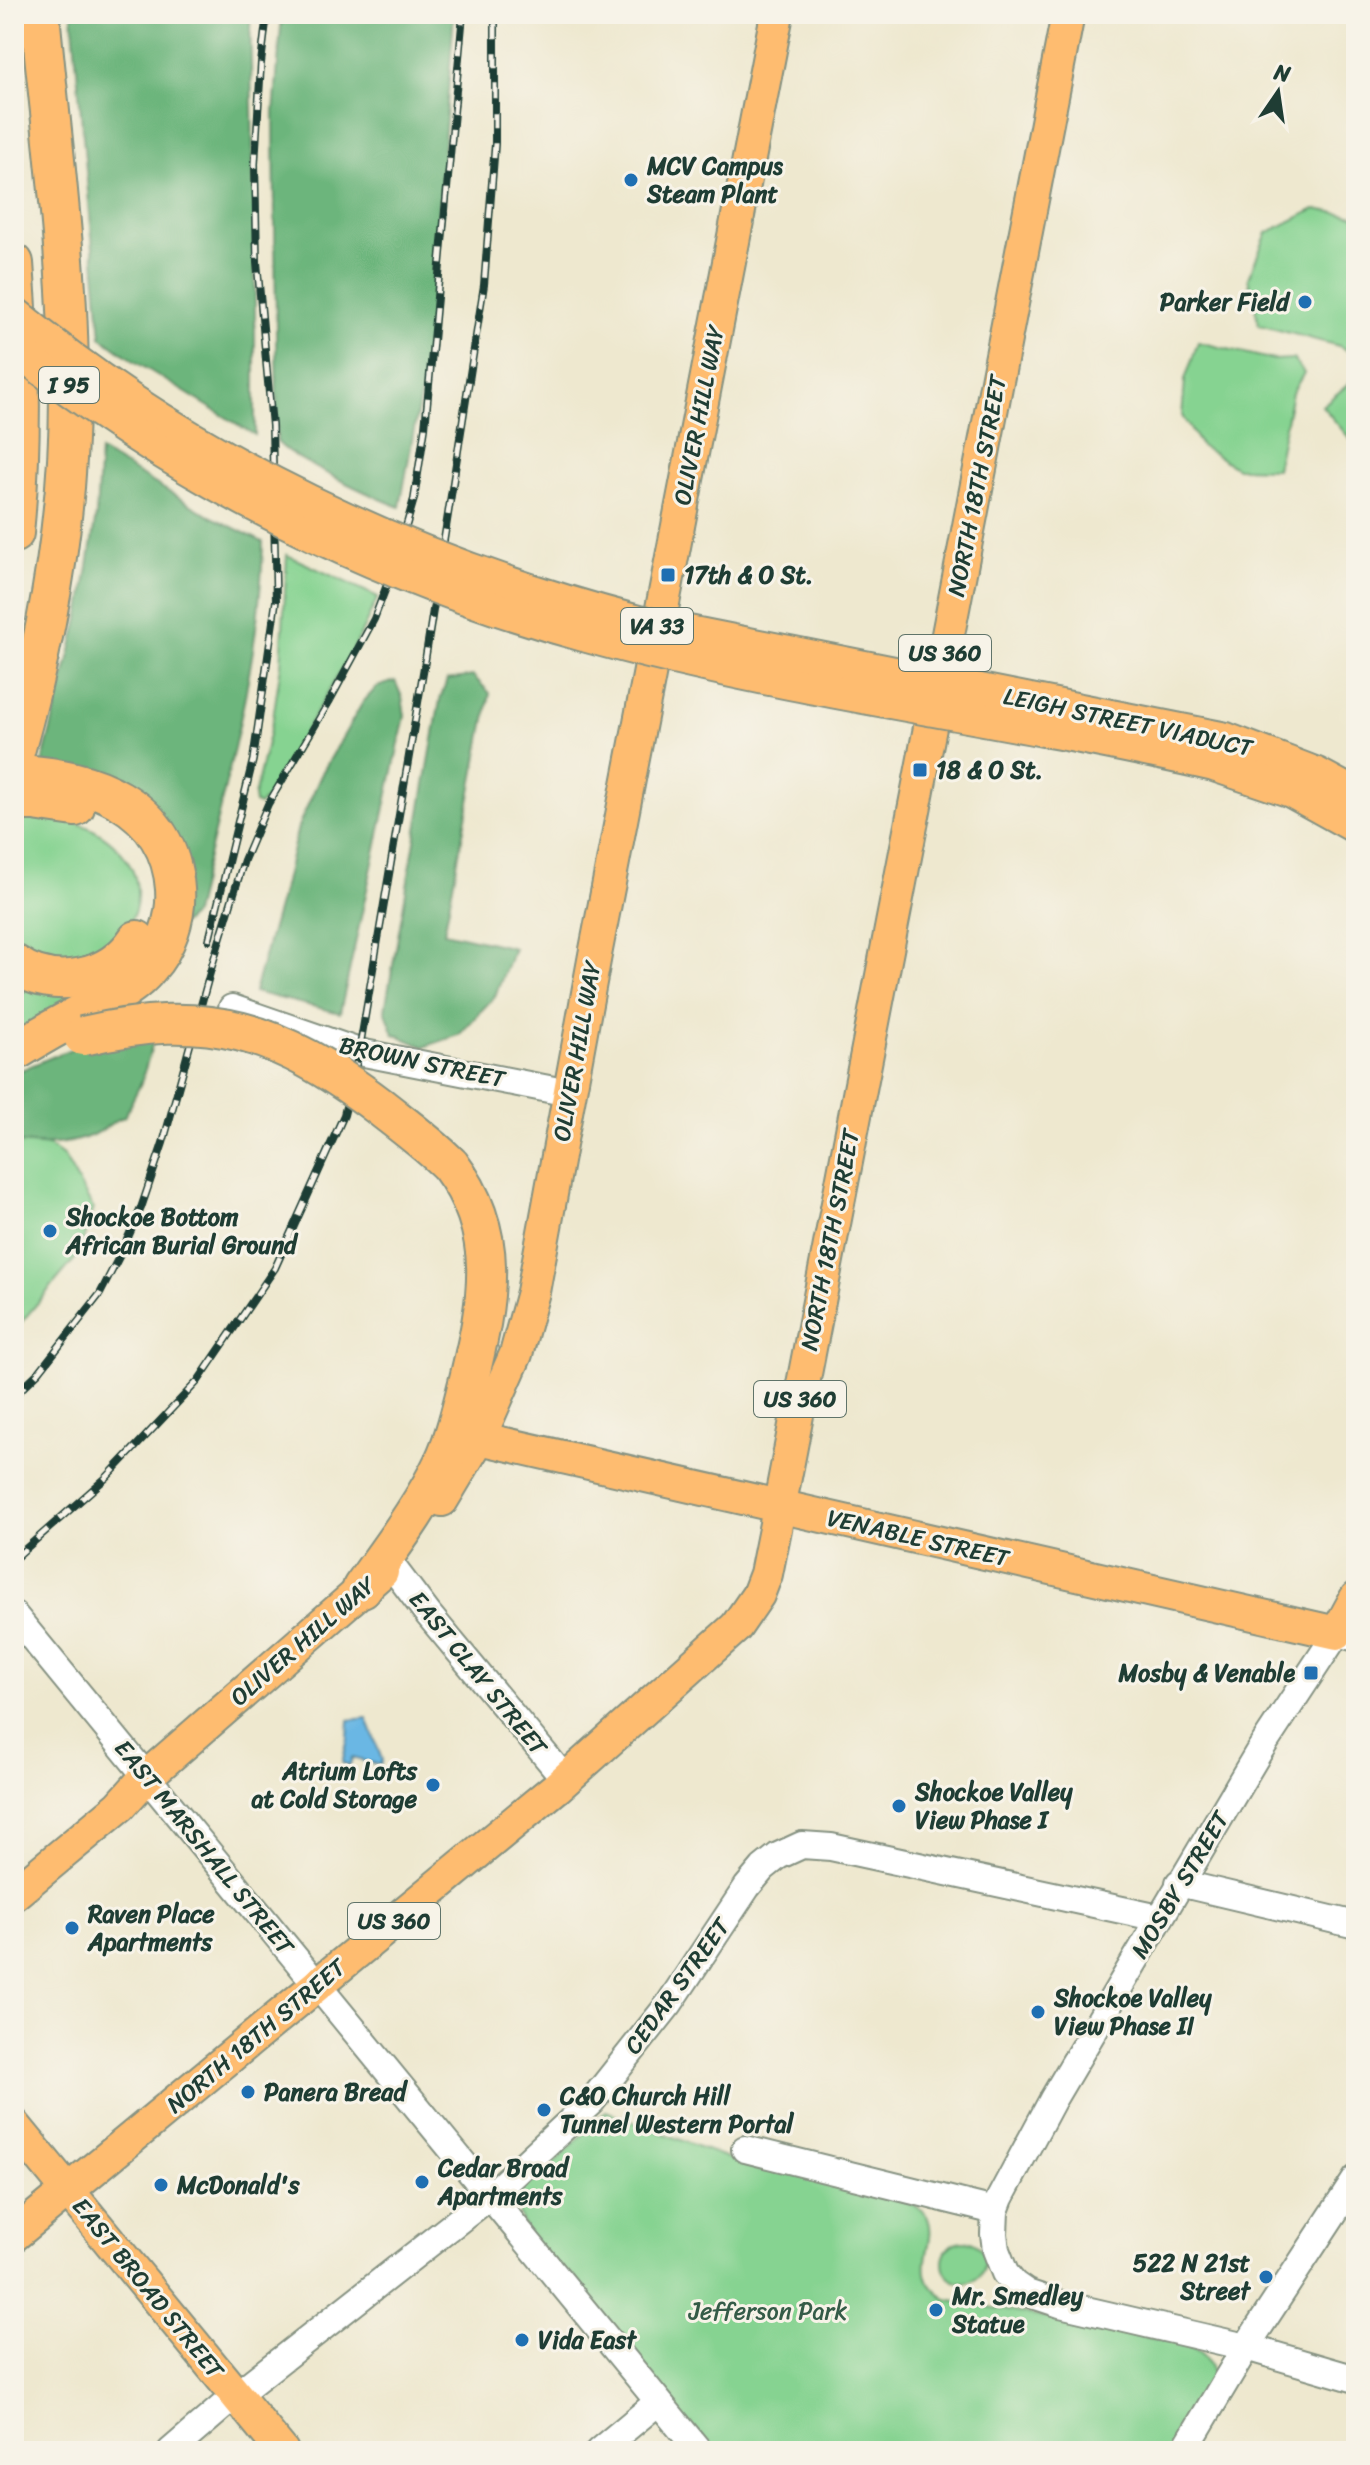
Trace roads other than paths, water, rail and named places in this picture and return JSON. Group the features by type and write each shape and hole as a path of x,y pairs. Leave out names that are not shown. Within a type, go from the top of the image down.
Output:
{"highway":[{"name":"I 95","path":"14,760 55,567 65,487 69,397 67,300 40,14"},
{"name":"I 95","path":"14,263 21,412 14,533"},
{"path":"14,760 38,775 105,791 149,822 163,844 174,872 176,899 165,943 148,968 129,986 14,1052"},
{"path":"14,801 75,807 116,826 133,842 145,865 152,889 149,911 140,936 128,954 108,969 84,978 64,980 14,964"},
{"path":"14,1062 83,1036 117,1028 158,1023 231,1028 270,1040 307,1057 343,1079 430,1145 465,1185 486,1245 487,1288 481,1331 463,1402 445,1459 411,1519 362,1588"}],"main road":[{"name":"OLIVER HILL WAY","path":"14,1894 120,1806 146,1777 391,1565 441,1503 479,1438 516,1354 533,1292 777,14"},
{"name":"NORTH 18TH STREET","path":"14,2235 566,1780 736,1627 758,1595 766,1574 780,1506 1068,14"},
{"name":"LEIGH STREET VIADUCT","path":"14,313 124,394 231,461 343,518 472,571 638,622 1226,739 1317,774 1356,795"},
{"name":"LEIGH STREET VIADUCT","path":"14,347 128,429 237,494 352,552 469,599 539,623 679,659 1214,765 1291,791 1356,827"},
{"name":"VENABLE STREET","path":"479,1438 1346,1635"},
{"name":"MOSBY STREET","path":"1346,1635 1356,1598"},
{"name":"EAST BROAD STREET","path":"14,2125 282,2451"}],"street":[{"name":"BROWN STREET","path":"232,1008 359,1052 569,1093"},
{"name":"EAST CLAY STREET","path":"391,1565 566,1780"},
{"name":"EAST MARSHALL STREET","path":"14,1615 699,2451"},
{"name":"MOSBY STREET","path":"1246,2347 1046,2300 1019,2289 1002,2267 994,2241 995,2211 1004,2187 1053,2099 1258,1753 1346,1635"},
{"name":"CEDAR STREET","path":"171,2451 236,2395 490,2196 592,2101 669,2004 747,1887 763,1868 790,1849 802,1845 831,1847 1159,1918"},
{"path":"1179,1883 1356,1925"},
{"path":"745,2149 995,2211"},
{"path":"1184,2451 1246,2347 1353,2192"},
{"path":"1246,2347 1356,2379"},
{"path":"599,2451 658,2402"}],"water":[{"path":"367,1718 382,1760 380,1765 352,1758 350,1765 342,1763 349,1720"}],"railway":[{"path":"209,940 253,760 276,601 272,426 257,262 255,164 267,14"},
{"path":"14,1396 39,1372 100,1294 122,1251 141,1208 163,1143 244,860 268,804 374,619 396,561 414,499 425,428 463,14"},
{"path":"14,1559 107,1477 198,1381 275,1268 344,1115 359,1052 425,661 484,285 495,144 495,14"}],"place":[{"name":"MCV Campus Steam Plant","path":"631,180"},
{"name":"Parker Field","path":"1305,302"},
{"name":"17th & O St.","path":"668,575"},
{"name":"18 & O St.","path":"920,770"},
{"name":"Shockoe Bottom African Burial Ground","path":"50,1231"},
{"name":"Mosby & Venable","path":"1311,1673"},
{"name":"Atrium Lofts at Cold Storage","path":"433,1785"},
{"name":"Shockoe Valley View Phase I","path":"899,1806"},
{"name":"Raven Place Apartments","path":"72,1928"},
{"name":"Shockoe Valley View Phase II","path":"1038,2012"},
{"name":"Panera Bread","path":"248,2092"},
{"name":"C&O Church Hill Tunnel Western Portal","path":"544,2110"},
{"name":"Cedar Broad Apartments","path":"422,2182"},
{"name":"McDonald's","path":"161,2185"},
{"name":"522 N 21st Street","path":"1266,2277"},
{"name":"Mr. Smedley Statue","path":"936,2310"},
{"name":"Vida East","path":"522,2340"}],"park label":[{"name":"Jefferson Park","path":"768,2311"}]}
